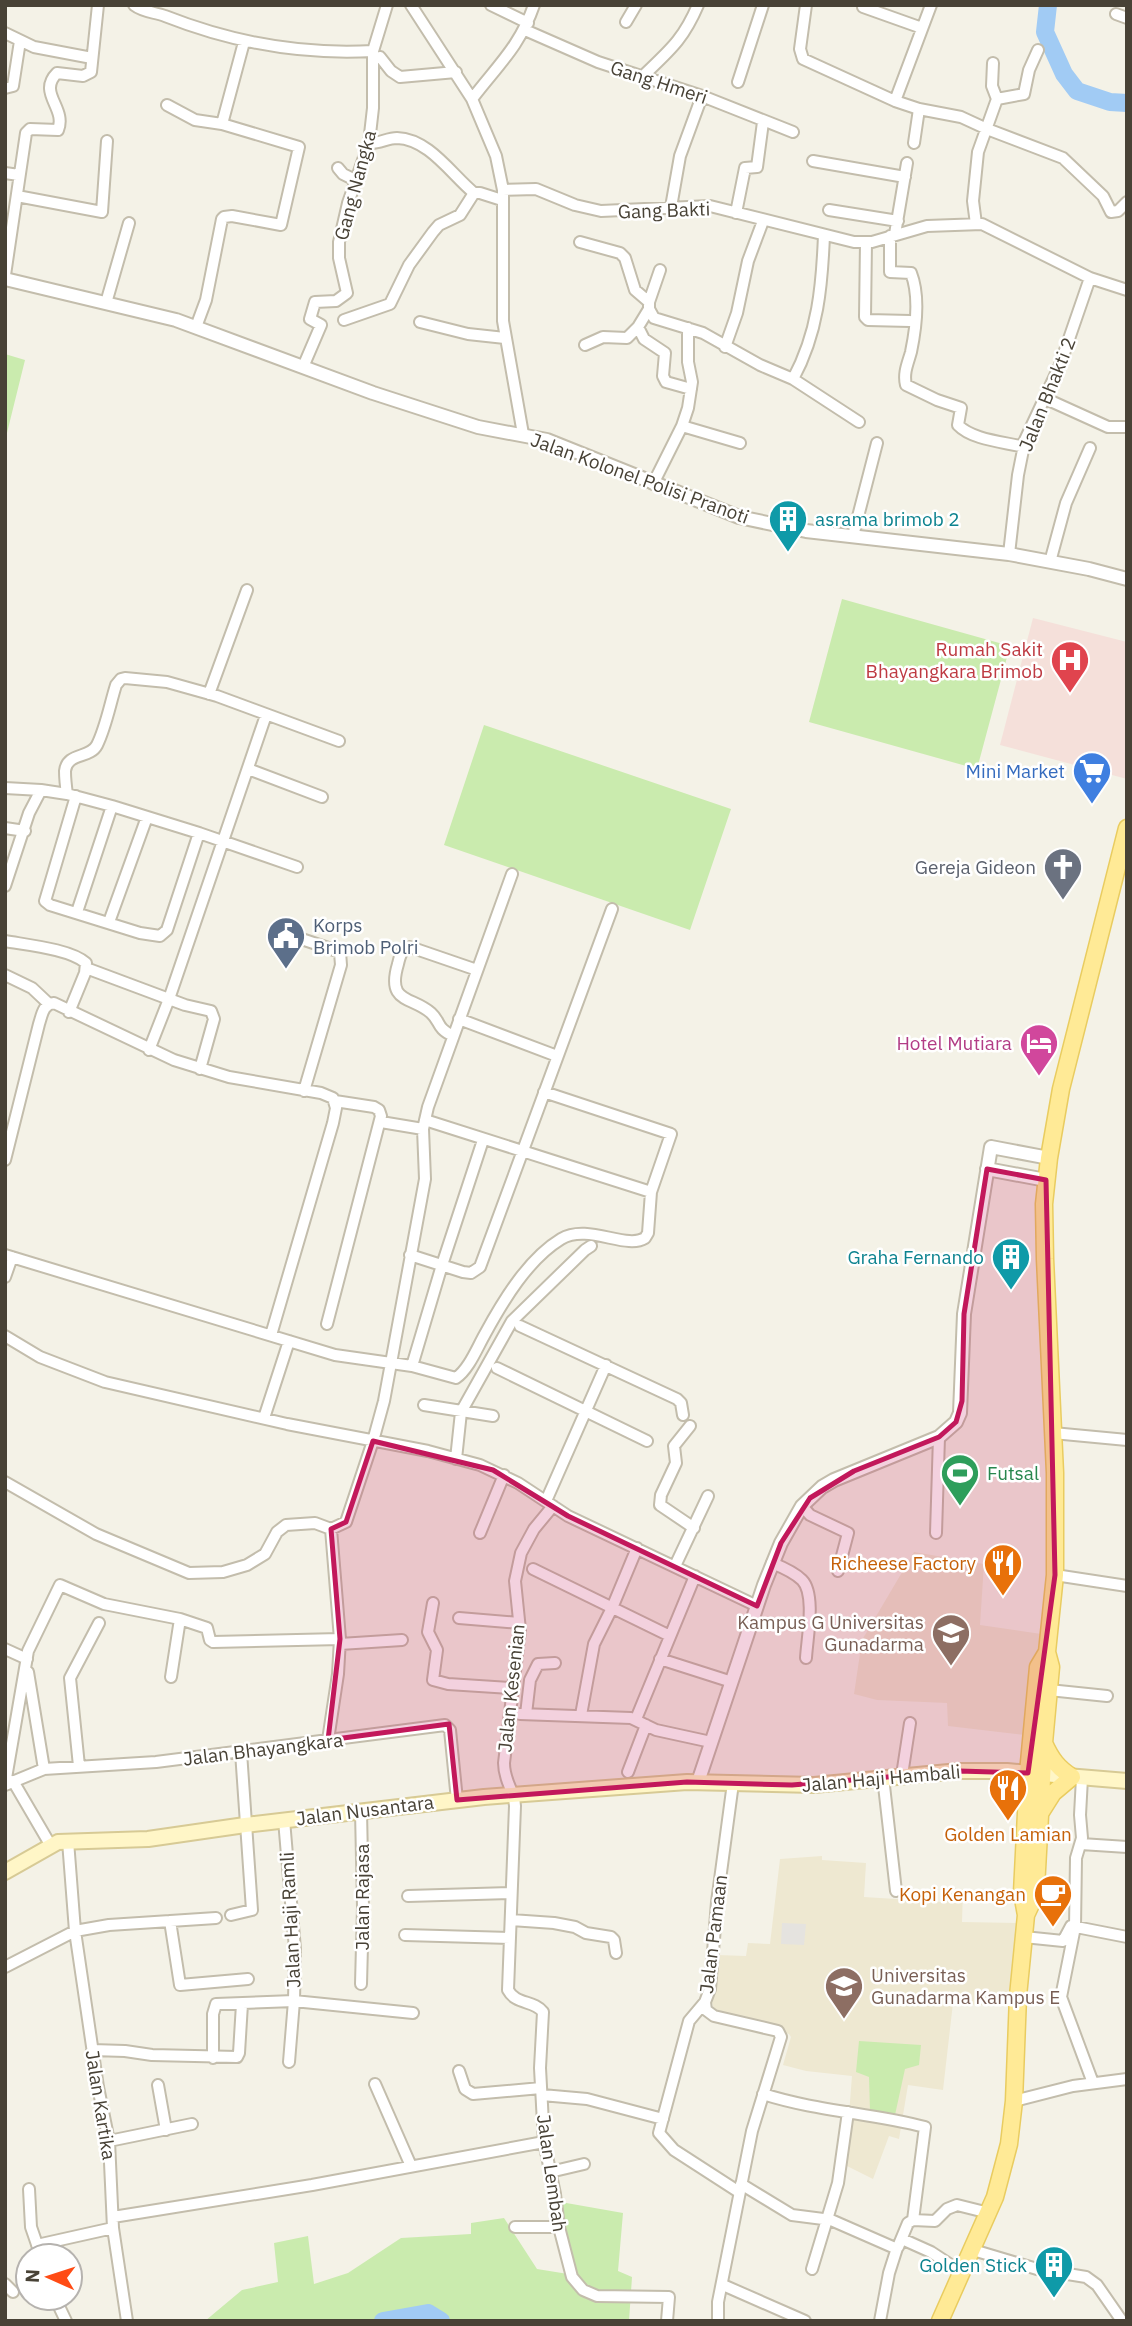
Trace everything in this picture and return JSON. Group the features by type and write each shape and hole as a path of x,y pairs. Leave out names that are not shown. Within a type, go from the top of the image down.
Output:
{"main road":[{"path":"1026,1915 1035,1896 1040,1814 1035,1774 1044,1743 1051,1667 1047,1651 1055,1575 1053,1433 1044,1230 1046,1180 1069,1053 1121,872 1127,828"},
{"path":"940,2321 989,2213 1006,2163 1014,2101 1017,2006 1026,1915 1022,1893 1035,1774 1038,1667 1047,1651"},
{"path":"1040,1814 1053,1793 1077,1778 1055,1763 1044,1743"},
{"name":"Jalan Haji Hambali","path":"733,1783 803,1785 968,1771 1127,1781"},
{"name":"Jalan Nusantara","path":"5,1872 51,1846 68,1841 148,1839 284,1820 514,1795 698,1782 733,1783"}],"street":[{"path":"5,277 28,130 58,130 60,125 57,107 50,99 49,89 52,78 57,73 87,75 91,72 97,5"},
{"path":"134,5 165,10 200,30 244,42 377,54 391,71 400,77 456,72"},
{"name":"Gang Nangka","path":"303,367 321,326 310,319 315,302 336,301 347,293 338,251 341,228 369,143 377,54 387,5"},
{"name":"Gang Hmeri","path":"491,5 584,57 702,96 793,131"},
{"path":"472,99 527,26 534,5"},
{"path":"626,22 636,5"},
{"path":"643,76 686,32 698,5"},
{"path":"738,82 763,5"},
{"path":"806,5 800,49 803,59 895,102 951,114 1063,158 1102,196 1111,212 1118,211 1127,202"},
{"path":"895,102 931,5"},
{"path":"415,7 472,99 496,156 503,195 505,338 523,434"},
{"path":"863,7 922,28"},
{"path":"5,33 20,41 58,52 92,58"},
{"path":"5,88 13,86 20,41"},
{"path":"222,124 244,42"},
{"path":"996,99 1024,94 1038,50"},
{"path":"976,224 974,201 978,152 996,99 992,86 993,63"},
{"path":"671,207 680,156 702,96"},
{"path":"167,105 195,120 222,124 299,147 281,225 232,216 222,219 206,300 196,327"},
{"path":"914,143 919,109"},
{"path":"736,213 745,168 757,167 764,122"},
{"path":"344,320 390,304 409,265 433,232 439,225 460,215 474,193 435,156 418,145 400,138 369,143"},
{"path":"17,196 102,212 107,141"},
{"path":"813,161 905,177"},
{"path":"907,163 890,272 911,273 914,280 915,322 905,373 906,385 961,408 958,425 963,430 1024,447"},
{"path":"338,168 355,180"},
{"path":"5,173 19,175"},
{"name":"Gang Bakti","path":"474,193 503,195 536,190 575,205 601,211 710,206 865,245 895,230 976,224 994,229 1090,278 1127,290"},
{"path":"829,210 895,230"},
{"path":"724,346 737,313 748,261 763,221"},
{"path":"106,303 129,223"},
{"path":"793,379 802,363 820,301 824,235"},
{"path":"580,242 620,253 625,258 635,290 649,305 654,318 703,333 793,379 859,422"},
{"path":"865,245 866,318 910,321"},
{"path":"585,345 603,337 627,338 638,327 649,305 660,270"},
{"name":"Jalan Kolonel Polisi Pranoti","path":"5,277 196,327 478,427 547,440 739,517 806,531 1009,554 1127,579"},
{"name":"Jalan Bhakti 2","path":"1009,554 1024,447 1060,365 1090,278"},
{"path":"420,322 468,334 505,338"},
{"path":"638,327 644,339 665,353 663,376 666,382 691,389"},
{"path":"653,484 681,425 691,389 688,328"},
{"path":"1044,398 1108,427 1127,427"},
{"path":"681,425 740,443"},
{"path":"853,536 877,443"},
{"path":"1050,562 1066,503 1090,448"},
{"path":"209,694 247,590"},
{"path":"199,833 165,933 153,936 47,904 45,896 71,795 65,770 68,763 77,756 89,753 97,745 116,685 121,679 167,682 209,694 340,741"},
{"path":"149,1050 266,715"},
{"path":"248,769 322,797"},
{"path":"5,788 71,795 112,806 297,867"},
{"path":"5,887 34,800 41,790"},
{"path":"77,912 112,806"},
{"path":"109,922 147,817"},
{"path":"5,828 25,831"},
{"path":"5,1482 96,1534 168,1567 189,1573 223,1572 247,1565 265,1554 277,1532 286,1525 315,1523 331,1529 346,1522 382,1412 425,1179 424,1125 512,874"},
{"path":"410,1255 471,1273 480,1268 612,909"},
{"path":"275,930 340,952 341,965 304,1091"},
{"path":"5,941 79,958 86,963 69,1012"},
{"path":"453,1036 443,1031 430,1012 409,1003 399,994 395,974 399,958 403,950 410,947 477,970"},
{"path":"86,968 214,1014 200,1069"},
{"path":"5,975 32,988 49,1004"},
{"path":"5,1160 39,1024 45,1007 54,1003 149,1050 200,1069 328,1095 335,1101 374,1107 379,1111 381,1122 327,1324"},
{"path":"459,1019 557,1056"},
{"path":"5,1278 9,1256 335,1355 412,1366 451,1377 459,1376 508,1293 562,1238 572,1234 593,1234 640,1241 648,1233 651,1192 671,1134 544,1092"},
{"path":"271,1335 332,1123 335,1101"},
{"path":"381,1122 424,1125 483,1140 651,1192"},
{"path":"412,1366 483,1140"},
{"path":"698,1782 772,1563 802,1506 822,1487 844,1475 939,1437 956,1422 960,1413 964,1314 991,1147 1049,1158"},
{"path":"987,1169 1046,1180"},
{"path":"456,1459 461,1412 512,1321 592,1246"},
{"path":"520,1326 677,1399 681,1403 683,1415"},
{"path":"5,1336 40,1357 87,1376 264,1418 456,1459 504,1475 568,1516 757,1606"},
{"path":"264,1418 289,1341"},
{"name":"Jalan Kesenian","path":"514,1795 505,1781 504,1772 519,1623 515,1590 521,1553 549,1504 606,1365"},
{"path":"498,1368 647,1441"},
{"path":"424,1405 493,1416"},
{"path":"690,1426 674,1446 676,1463 660,1501 663,1509 694,1528"},
{"path":"1053,1433 1127,1440"},
{"path":"936,1533 939,1437"},
{"path":"480,1533 504,1475"},
{"path":"675,1566 708,1496"},
{"path":"802,1506 810,1515 848,1533 838,1571"},
{"path":"328,1740 340,1641 331,1529"},
{"path":"581,1715 594,1644 637,1548"},
{"path":"772,1563 792,1572 805,1583 809,1602 806,1658"},
{"path":"533,1569 670,1636"},
{"path":"1055,1575 1127,1586"},
{"path":"636,1719 695,1576"},
{"path":"51,1846 8,1783 10,1717 28,1651 59,1586 63,1585 104,1604 180,1619 207,1628 213,1642 402,1640"},
{"path":"433,1603 428,1632 437,1650 433,1680 448,1684 511,1688"},
{"path":"459,1618 519,1623"},
{"path":"171,1677 180,1619"},
{"path":"79,1766 70,1678 99,1623"},
{"path":"5,1649 27,1662"},
{"path":"660,1659 732,1682"},
{"path":"27,1662 44,1769"},
{"path":"555,1663 541,1662 537,1667 530,1680 523,1714 636,1719 656,1730 711,1742"},
{"path":"1049,1689 1107,1696"},
{"path":"902,1775 910,1723"},
{"name":"Jalan Bhayangkara","path":"8,1783 44,1769 156,1762 447,1725 457,1800"},
{"path":"628,1772 646,1725"},
{"path":"231,1914 252,1910 240,1752"},
{"path":"883,1777 895,1891"},
{"path":"1077,1778 1081,1844 1076,1858 1075,1927 1060,1997 1093,2083"},
{"name":"Jalan Pamaan","path":"663,2119 689,2021 705,2002 710,1989 717,1902 733,1783"},
{"name":"Jalan Lembah","path":"514,1795 509,1993 517,2000 538,2006 544,2016 540,2057 544,2142 569,2271 583,2290 597,2295 669,2297 667,2321"},
{"name":"Jalan Rajasa","path":"361,1811 361,1984"},
{"name":"Jalan Haji Ramli","path":"284,1820 295,1949 289,2062"},
{"name":"Jalan Kartika","path":"68,1841 75,1931 92,2050 109,2141 113,2223 127,2321"},
{"path":"1081,1844 1127,1847"},
{"path":"408,1896 511,1893"},
{"path":"5,1967 75,1931 110,1925 216,1918"},
{"path":"511,1920 554,1923 611,1937 616,1954"},
{"path":"170,1921 180,1984 248,1979"},
{"path":"1024,1937 1063,1941 1068,1928 1075,1927 1127,1937"},
{"path":"405,1935 510,1938"},
{"path":"213,2058 216,2004 294,2001 413,2013"},
{"path":"705,2002 706,2010 714,2016 778,2031 781,2034 752,2131 718,2302 718,2321"},
{"path":"92,2050 233,2058 239,2055 242,2004"},
{"path":"459,2071 465,2089 473,2094 542,2092 587,2099 663,2119 659,2133 666,2143 740,2188 792,2215 828,2219 931,2252 963,2273"},
{"path":"1014,2101 1093,2083 1127,2079"},
{"path":"374,2084 411,2166"},
{"path":"158,2085 166,2130"},
{"path":"763,2094 788,2102 894,2119 925,2127 913,2220"},
{"path":"812,2269 841,2166 848,2112"},
{"path":"109,2141 192,2124"},
{"path":"61,2242 113,2223 544,2142"},
{"path":"550,2172 584,2164"},
{"path":"29,2189 31,2227 36,2242"},
{"path":"880,2321 889,2273 908,2223 913,2220 935,2221 947,2209 957,2205 989,2213"},
{"path":"514,2227 559,2227"},
{"path":"973,2250 1037,2269 1086,2277 1097,2285 1122,2321"},
{"path":"723,2284 805,2321"},
{"path":"770,2306 772,2321"}],"highlighted area":[{"path":"987,1169 1046,1180 1055,1575 1028,1773 959,1771 792,1785 687,1782 457,1800 449,1724 328,1740 340,1639 331,1529 346,1522 373,1441 493,1470 568,1516 757,1606 781,1543 810,1498 854,1471 939,1437 956,1422 962,1401 964,1314"}],"shaded area":[{"name":"Rumah Sakit Bhayangkara Brimob","path":"1033,618 1127,642 1127,779 1000,745"},
{"name":"Kampus G Universitas Gunadarma","path":"914,1552 984,1564 980,1625 1048,1635 1034,1736 948,1726 947,1703 877,1700 854,1694 862,1640"},
{"name":"Universitas Gunadarma Kampus E","path":"822,1856 822,1860 866,1863 864,1897 943,1902 944,1888 963,1889 962,1922 1019,1923 1012,2002 997,2002 992,2006 953,2003 943,2090 908,2085 899,2139 889,2136 873,2179 845,2165 852,2076 806,2071 783,2065 791,2037 789,2034 716,2015 712,2003 717,1955 746,1956 748,1943 770,1944 780,1859"},
{"path":"782,1923 806,1924 804,1945 781,1944"},
{"path":"873,1995 939,1997 939,2003 873,2000"}],"green space":[{"path":"5,354 25,360 5,441"},
{"path":"842,599 1010,646 977,769 809,722"},
{"path":"484,725 731,809 690,930 444,845"},
{"path":"859,2041 921,2045 919,2065 905,2069 895,2115 870,2111 869,2077 856,2072"},
{"path":"555,2201 623,2213 618,2271 632,2277 629,2321 205,2321 242,2290 278,2282 274,2243 308,2236 314,2284 348,2273 401,2238 471,2234 471,2223 504,2218 537,2269 568,2274"}],"waterway":[{"path":"1048,5 1045,32 1064,74 1077,91 1110,102 1127,103"},
{"path":"383,2321 428,2313 441,2321"}],"place":[{"name":"asrama brimob 2","path":"788,553"},
{"name":"Rumah Sakit Bhayangkara Brimob","path":"1070,694"},
{"name":"Mini Market","path":"1092,805"},
{"name":"Gereja Gideon","path":"1063,901"},
{"name":"Korps Brimob Polri","path":"286,970"},
{"name":"Hotel Mutiara","path":"1039,1077"},
{"name":"Graha Fernando","path":"1011,1291"},
{"name":"Futsal","path":"960,1507"},
{"name":"Richeese Factory","path":"1003,1597"},
{"name":"Kampus G Universitas Gunadarma","path":"951,1667"},
{"name":"Golden Lamian","path":"1008,1822"},
{"name":"Kopi Kenangan","path":"1053,1928"},
{"name":"Universitas Gunadarma Kampus E","path":"844,2020"},
{"name":"Golden Stick","path":"1054,2299"}]}
